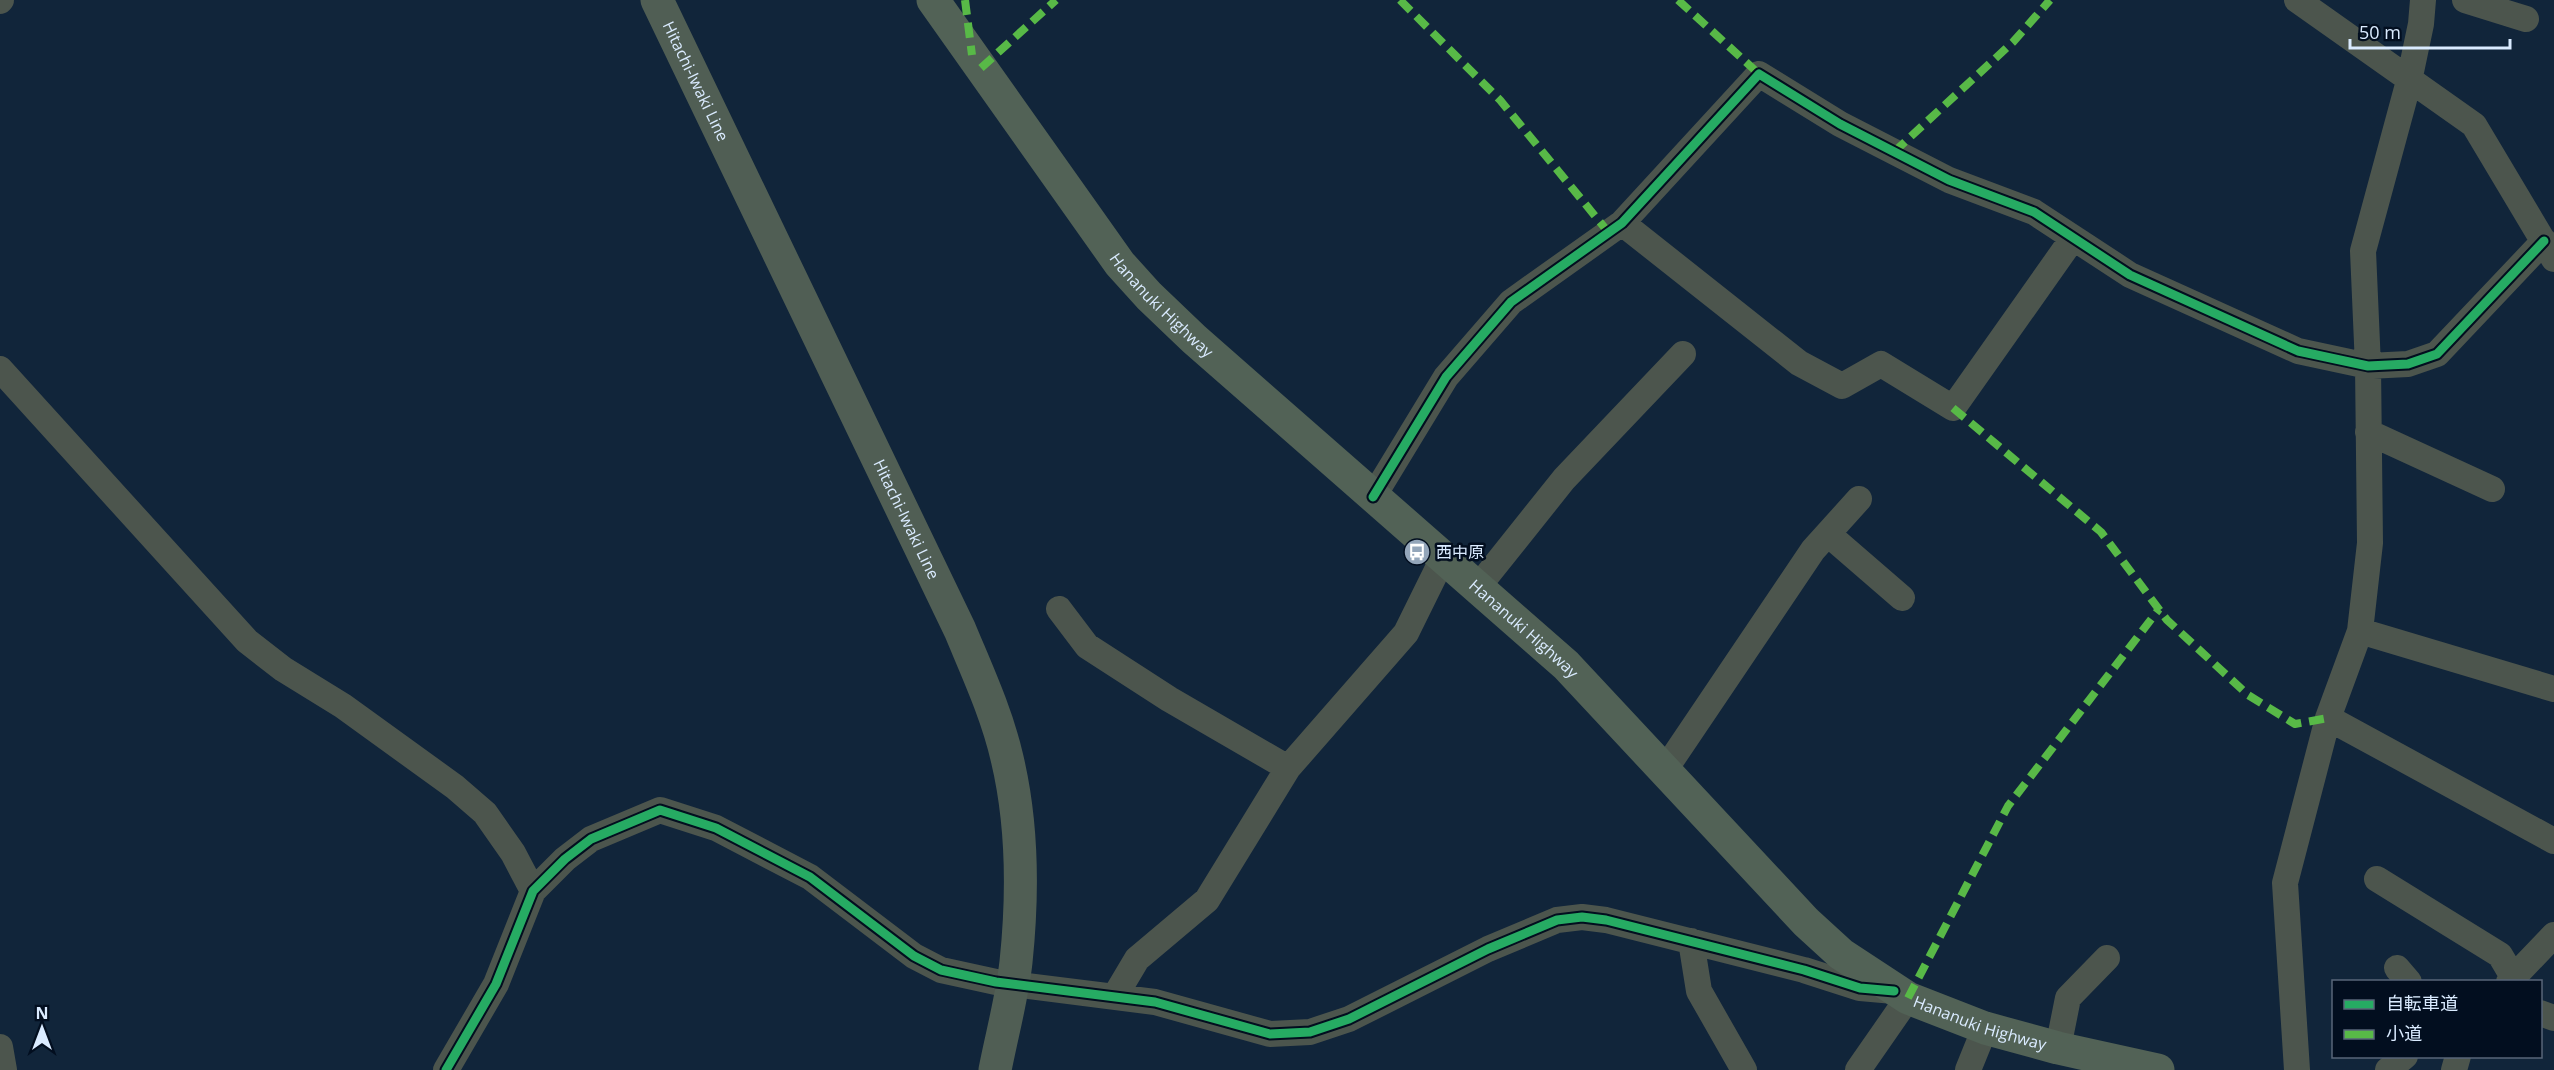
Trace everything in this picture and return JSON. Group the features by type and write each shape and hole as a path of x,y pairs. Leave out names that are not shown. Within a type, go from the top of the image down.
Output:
{"highway":[{"name":"Hananuki Highway","path":"933,0 1120,264 1149,296 1194,339 1566,665 1806,922 1840,954 1901,995 1985,1028 2058,1048 2158,1070"}],"main road":[{"name":"Hitachi-Iwaki Line","path":"657,0 960,630 982,681 1007,757 1021,852 1020,912 1012,984 995,1070"}],"street":[{"path":"1373,497 1446,378 1511,302 1622,223 1759,74 1840,124 1949,180 2034,212 2130,275 2298,351 2368,366 2408,364 2437,354 2549,250 2474,125 2297,0"},
{"path":"2297,1070 2285,883 2328,718 2360,631 2370,543 2368,366 2363,251 2409,81 2421,24 2423,0"},
{"path":"2465,0 2526,19"},
{"path":"1622,223 1799,363 1842,386 1881,364 1953,408 2073,238"},
{"path":"1477,588 1564,479 1683,354"},
{"path":"0,369 247,641 283,669 343,706 455,787 485,813 513,853 533,891"},
{"path":"2368,432 2492,489"},
{"path":"1664,771 1812,550 1859,499"},
{"path":"1828,534 1902,598"},
{"path":"1115,996 1137,959 1208,900 1288,768 1406,633 1443,558"},
{"path":"1059,609 1087,646 1169,699 1288,768"},
{"path":"2360,631 2554,689"},
{"path":"2328,718 2554,841"},
{"path":"446,1070 496,984 533,891 565,859 591,839 660,810 716,828 810,877 914,956 941,970 1012,984 1155,1002 1270,1034 1293,1034 1310,1032 1350,1019 1488,950 1557,920 1582,917 1606,920 1691,941 1804,970 1860,988 1901,995 1858,1070"},
{"path":"2377,879 2500,956 2511,979 2554,935"},
{"path":"1691,941 1699,991 1744,1070"},
{"path":"2058,1048 2068,998 2107,958"},
{"path":"1968,1070 1985,1028"},
{"path":"0,1047 4,1070"},
{"path":"2388,1070 2403,1058"}],"marked path":[{"path":"965,0 972,55"},
{"path":"981,68 1056,0"},
{"path":"1400,0 1500,100 1609,233"},
{"path":"1678,0 1759,74"},
{"path":"1894,152 2013,42 2050,0"},
{"path":"1953,408 2101,532 2167,620 2248,695 2295,724 2328,718"},
{"path":"1908,998 2008,806 2159,609"}],"cycle path":[{"path":"1373,497 1446,377 1511,302 1622,223 1759,74 1840,124 1949,180 2034,212 2130,275 2298,351 2368,366 2408,364 2437,354 2544,241"},
{"path":"446,1070 496,984 533,891 565,859 591,839 660,810 716,828 810,877 914,956 941,970 996,982 1155,1002 1270,1034 1310,1032 1349,1019 1488,949 1557,920 1582,917 1606,920 1804,970 1860,988 1894,991"}],"place":[{"name":"西中原","path":"1417,552"}]}
